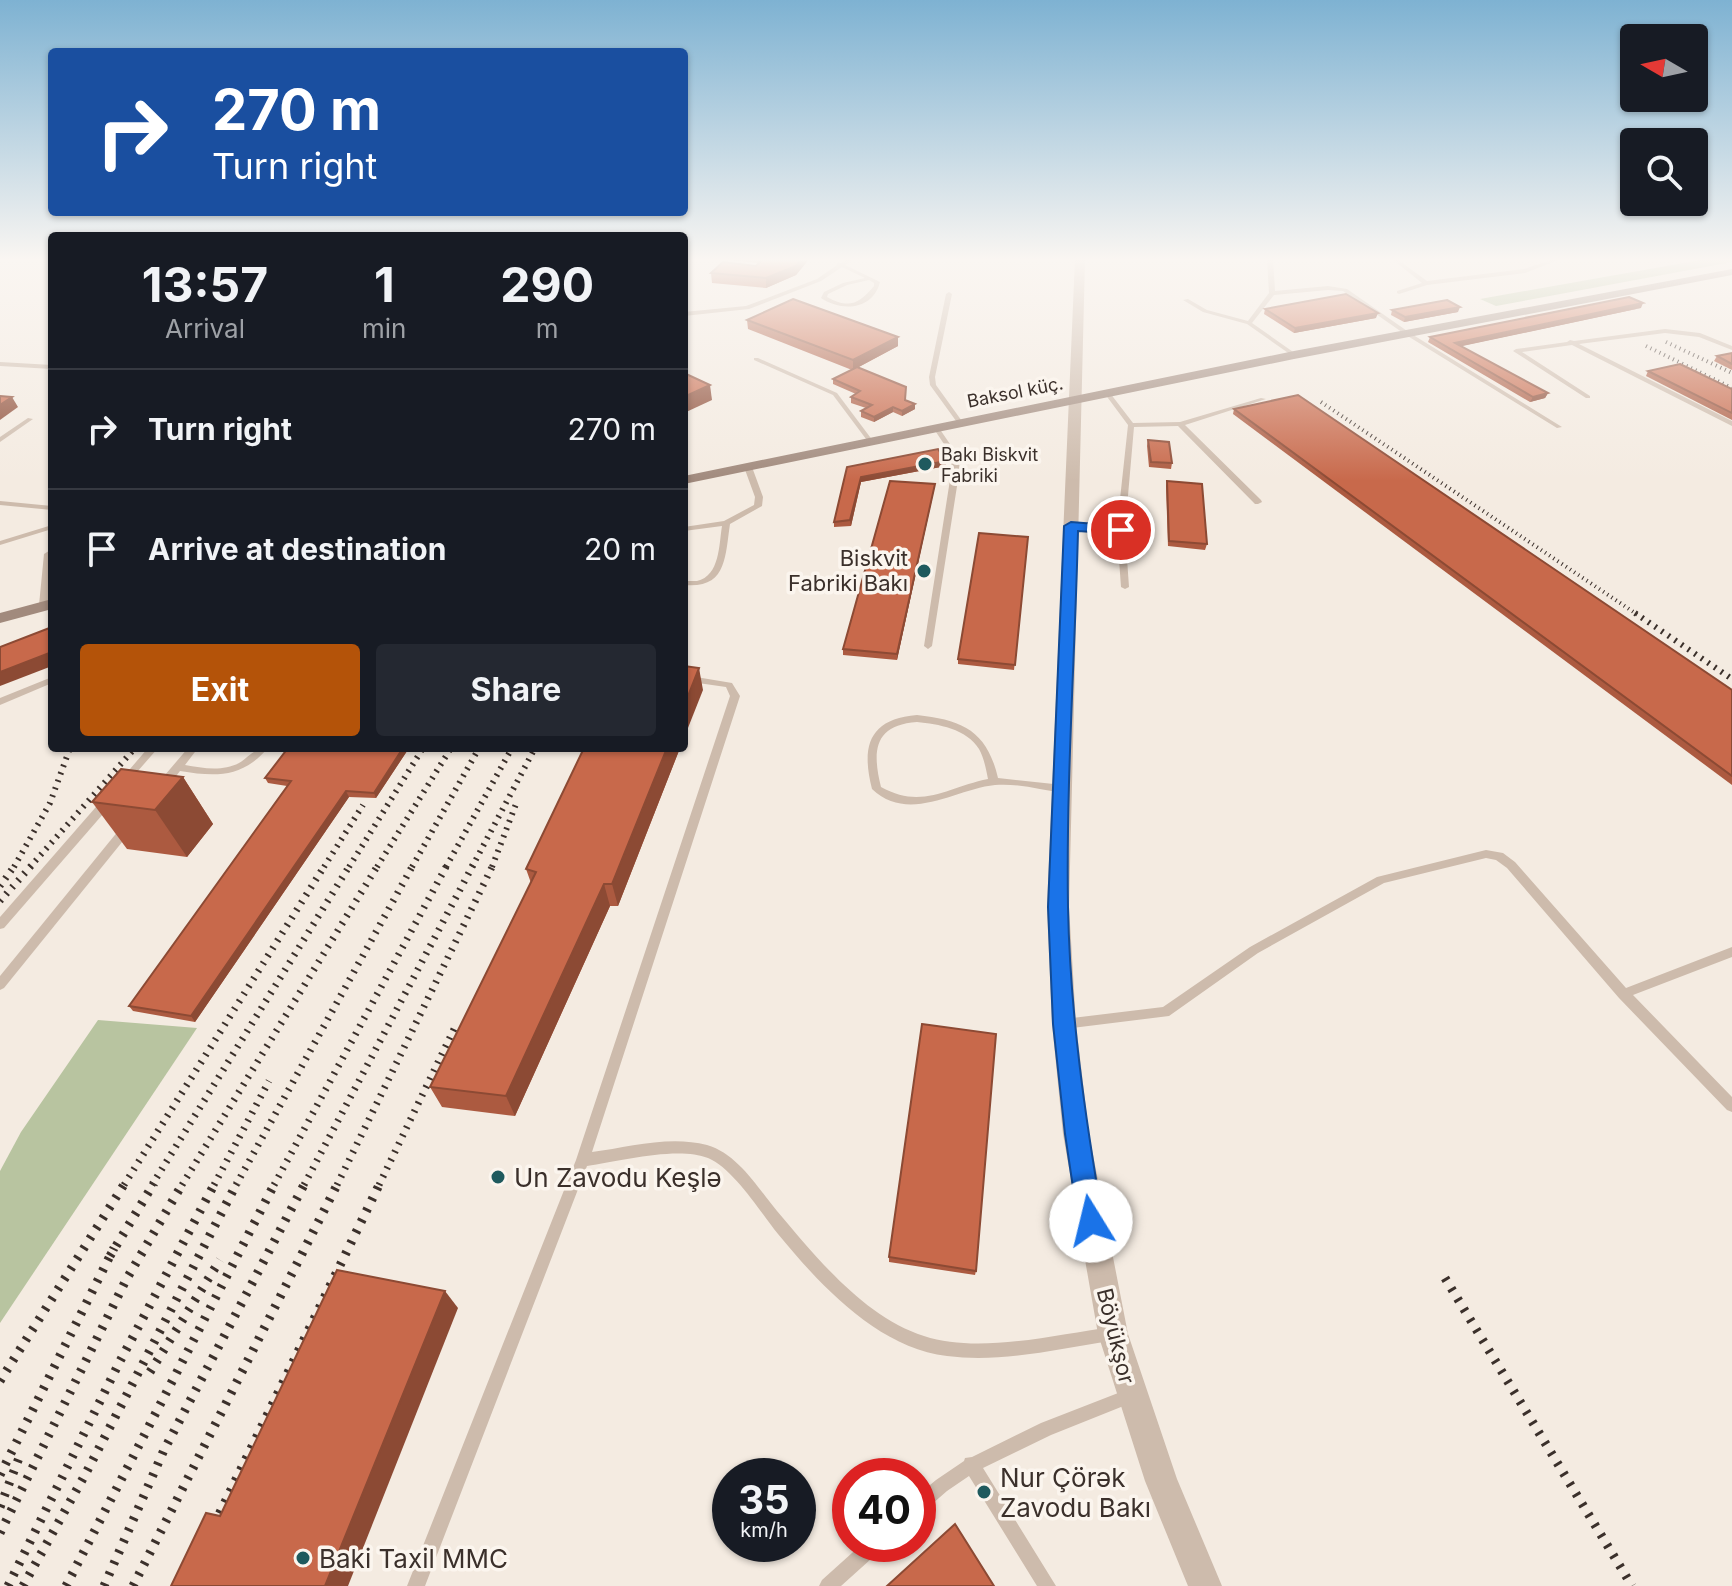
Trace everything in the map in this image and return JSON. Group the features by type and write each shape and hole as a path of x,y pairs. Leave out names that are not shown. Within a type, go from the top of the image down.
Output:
{"main road":[{"name":"Baksol küç.","path":"688,479 1413,333"},
{"path":"0,618 48,605"}],"street":[{"name":"Böyükşor","path":"1076,333 1058,907 1064,1024 1076,1134 1113,1334 1161,1481 1205,1586"}],"lane":[{"path":"941,333 933,385 961,424"},
{"path":"1263,333 1294,355"},
{"path":"1588,397 1516,351 1569,342 1661,333"},
{"path":"1688,333 1732,348"},
{"path":"1408,334 1559,427"},
{"path":"1569,342 1732,424"},
{"path":"756,359 835,394 871,442"},
{"path":"0,364 48,367"},
{"path":"1108,394 1131,425 1121,530 1125,587"},
{"path":"1131,425 1180,424 1263,399"},
{"path":"0,440 30,419"},
{"path":"1180,424 1258,502"},
{"path":"928,646 956,467 949,447 937,429"},
{"path":"688,528 726,523 758,506 759,497 748,467"},
{"path":"0,503 48,508"},
{"path":"688,583 698,584 713,576 720,562 726,523"},
{"path":"1071,526 1121,530"},
{"path":"0,543 48,528"},
{"path":"416,1586 583,1160 735,696 729,685 688,679"},
{"path":"0,702 48,682"},
{"path":"994,782 988,757 980,743 949,724 926,720 897,722 884,727 877,737 871,765 874,780 877,789 894,799 933,800 994,782 1063,789"},
{"path":"123,783 150,752"},
{"path":"154,796 190,752"},
{"path":"178,767 215,774 239,769 258,752"},
{"path":"0,925 113,795"},
{"path":"0,985 135,819"},
{"path":"1064,1024 1165,1012 1254,950 1381,880 1475,854 1499,856 1511,865 1623,994 1732,1106"},
{"path":"1623,994 1732,952"},
{"path":"583,1160 685,1147 708,1152 727,1162 800,1250 857,1303 897,1333 927,1345 983,1351 1113,1334"},
{"path":"936,1491 971,1464 1021,1439 1131,1396"},
{"path":"971,1464 1047,1586"},
{"path":"828,1586 855,1562"}],"green space":[{"path":"98,1020 197,1028 0,1323 0,1171 21,1132"}],"building":[{"path":"781,333 887,333 898,337 853,360"},
{"path":"1450,333 1502,333 1455,343 1548,393 1533,397 1430,337"},
{"path":"1732,353 1732,364 1717,356"},
{"path":"1680,364 1732,389 1732,413 1648,371"},
{"path":"857,367 906,387 905,400 915,404 902,411 893,407 874,417 861,411 872,405 851,397 860,391 833,379"},
{"path":"688,375 710,385 688,395"},
{"path":"1298,395 1732,690 1732,776 1234,409"},
{"path":"0,396 12,397 0,405"},
{"path":"1148,440 1169,442 1172,463 1151,462"},
{"path":"938,449 946,461 861,477 850,520 834,522 847,467"},
{"path":"890,481 935,484 897,654 843,649"},
{"path":"1167,481 1202,484 1207,544 1169,541"},
{"path":"979,533 1028,537 1015,665 958,659"},
{"path":"48,629 48,654 0,672 0,647"},
{"path":"688,667 699,668 688,696"},
{"path":"285,752 400,752 374,793 346,791 191,1016 129,1006 291,781 265,778"},
{"path":"582,752 665,752 612,884 604,884 506,1096 430,1087 536,872 526,869"},
{"path":"121,769 183,777 155,810 92,802"},
{"path":"922,1024 996,1034 976,1271 889,1257"},
{"path":"337,1270 445,1291 325,1586 171,1586 206,1513 220,1516"},
{"path":"955,1524 994,1586 887,1586 913,1562 936,1562 936,1541"}],"railway":[{"path":"1666,342 1732,373"},
{"path":"1646,346 1732,388"},
{"path":"1321,402 1638,615"},
{"path":"1635,613 1732,679"},
{"path":"14,867 50,803 69,752"},
{"path":"30,867 131,752"},
{"path":"349,867 421,752"},
{"path":"377,867 449,752"},
{"path":"412,867 477,752"},
{"path":"446,867 510,752"},
{"path":"472,867 533,752"},
{"path":"492,867 516,804"},
{"path":"324,867 363,805"},
{"path":"0,886 15,865"},
{"path":"0,901 32,865"},
{"path":"124,1185 325,865"},
{"path":"152,1185 350,865"},
{"path":"182,1185 378,865"},
{"path":"236,1185 413,865"},
{"path":"274,1185 447,865"},
{"path":"304,1185 473,865"},
{"path":"337,1184 493,865"},
{"path":"379,1185 455,1027"},
{"path":"214,1185 269,1081"},
{"path":"0,1381 125,1183"},
{"path":"110,1256 154,1183"},
{"path":"0,1533 126,1280 183,1183"},
{"path":"8,1586 119,1363 215,1183"},
{"path":"23,1586 86,1473 237,1183"},
{"path":"66,1586 275,1183"},
{"path":"104,1586 164,1450 305,1183"},
{"path":"209,1535 380,1183"},
{"path":"133,1586 337,1184"},
{"path":"0,1475 114,1248"},
{"path":"150,1372 220,1260"},
{"path":"1445,1278 1632,1586"},
{"path":"0,1507 19,1458"}],"place":[{"name":"Bakı Biskvit Fabriki","path":"925,464"},
{"name":"Biskvit Fabriki Bakı","path":"924,571"},
{"name":"Un Zavodu Keşlə","path":"498,1177"},
{"name":"Nur Çörək Zavodu Bakı","path":"984,1492"},
{"name":"Baki Taxil MMC","path":"303,1558"}],"route":[{"path":"1091,1221 1076,1134 1064,1024 1058,907 1071,526 1121,530"}]}
